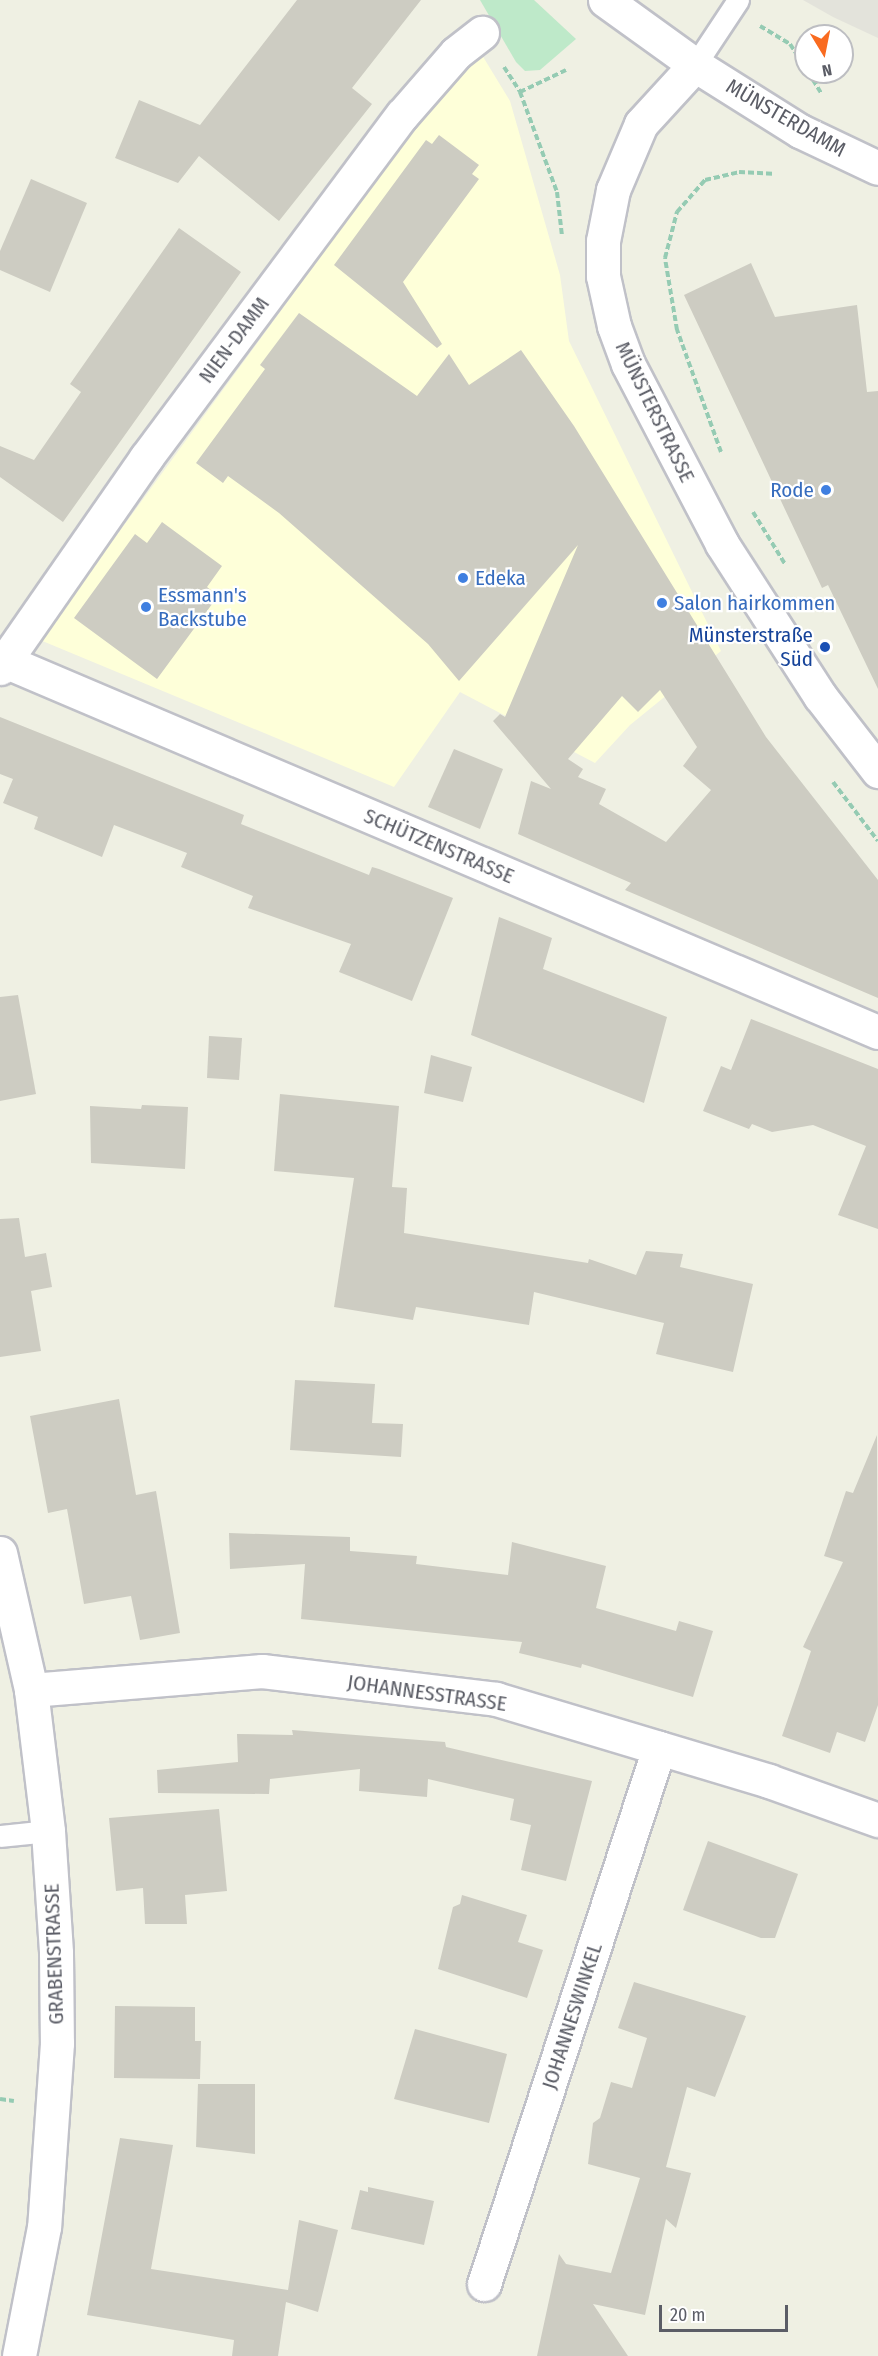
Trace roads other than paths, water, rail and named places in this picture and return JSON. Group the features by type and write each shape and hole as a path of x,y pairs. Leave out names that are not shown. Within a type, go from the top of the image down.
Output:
{"street":[{"path":"605,0 694,65"},
{"name":"NIEN-DAMM","path":"1,663 146,458 395,125 456,53 482,33"},
{"name":"MÜNSTERDAMM","path":"694,65 800,131 878,168"},
{"name":"MÜNSTERSTRASSE","path":"694,65 641,124 613,190 603,241 603,276 614,326 628,364 722,544 820,696 878,771"},
{"name":"SCHÜTZENSTRASSE","path":"1,663 878,1032"},
{"name":"GRABENSTRASSE","path":"0,1553 31,1690 48,1831 57,2043 44,2227 19,2356"},
{"name":"JOHANNESSTRASSE","path":"31,1690 262,1671 496,1699 876,1812"},
{"name":"JOHANNESWINKEL","path":"484,2284 659,1748"}],"lane":[{"path":"694,65 738,0"},
{"path":"0,1836 48,1831"}],"place":[{"name":"Rode","path":"826,490"},
{"name":"Edeka","path":"463,578"},
{"name":"Salon hairkommen","path":"662,603"},
{"name":"Essmann's Backstube","path":"146,607"},
{"name":"Münsterstraße Süd","path":"825,647"}]}
